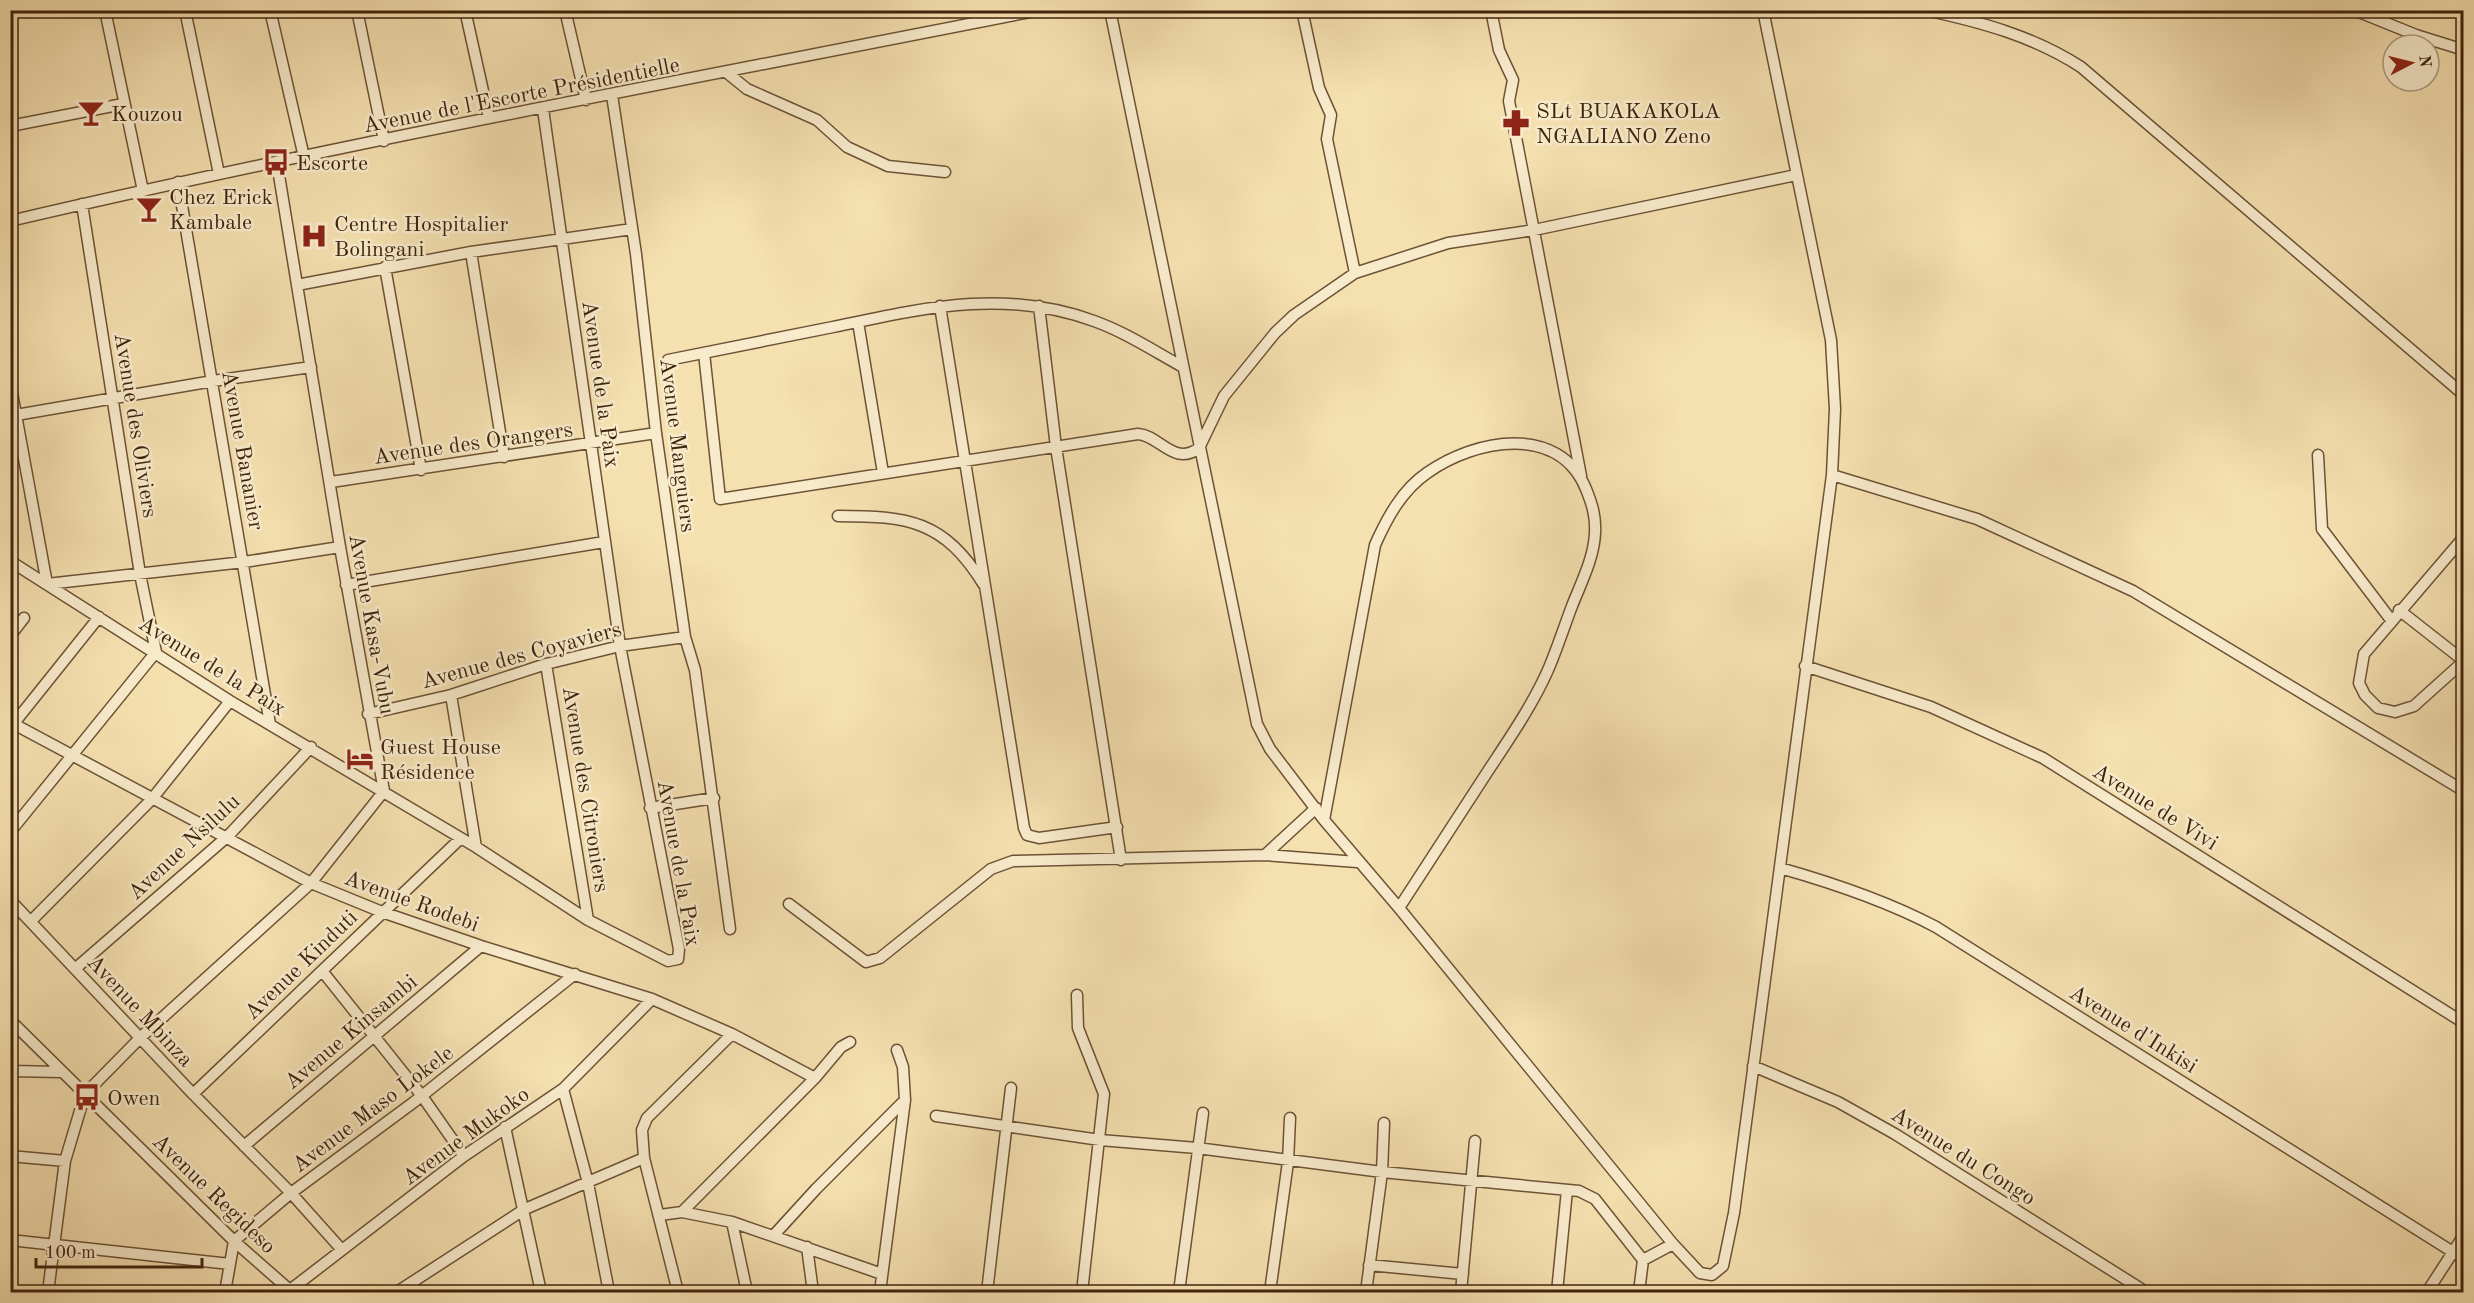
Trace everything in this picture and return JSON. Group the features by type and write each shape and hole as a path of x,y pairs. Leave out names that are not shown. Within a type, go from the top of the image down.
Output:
{"street":[{"path":"105,10 142,191"},
{"path":"185,10 219,174"},
{"path":"270,10 304,157"},
{"path":"357,10 384,141"},
{"path":"465,10 489,118"},
{"path":"565,10 586,100"},
{"name":"Avenue de l'Escorte Présidentielle","path":"10,221 178,182 489,118 1040,10"},
{"path":"1110,10 1257,724 1270,749 1324,820 1399,908 1673,1244 1700,1273 1712,1275 1723,1266 1734,1213 1832,475 1835,409 1831,340 1763,10"},
{"path":"1302,10 1319,88 1331,115 1327,139 1355,273"},
{"path":"1399,908 1519,723 1547,671 1590,560 1595,534 1594,510 1581,476 1509,101 1513,80 1499,50 1491,10"},
{"path":"1926,10 1980,21 2006,30 2043,45 2081,67 2463,395"},
{"path":"2354,10 2415,35 2463,50"},
{"path":"726,72 747,89 817,120 847,147 888,166 945,172"},
{"name":"Avenue Manguiers","path":"612,95 632,229 656,433 685,637 695,670 730,929"},
{"path":"10,110 12,126 123,105"},
{"name":"Avenue de la Paix","path":"10,561 230,701 476,847 588,920 668,961 678,959 680,949 650,808 620,646 543,109"},
{"name":"Avenue Kasa-Vubu","path":"277,163 331,482 346,585 384,791"},
{"path":"704,353 720,499 1138,434 1149,436 1172,453 1191,452 1199,448 1224,396 1275,333 1294,315 1355,273 1439,245 1534,230 1796,174"},
{"name":"Avenue Bananier","path":"178,182 270,724"},
{"name":"Avenue des Oliviers","path":"82,204 140,574 156,652"},
{"path":"297,285 471,252 632,229"},
{"path":"471,252 504,457"},
{"path":"385,267 421,470"},
{"path":"668,360 940,306 992,302 1039,306 1093,320 1183,366"},
{"path":"940,306 1027,835 1039,838 1117,827"},
{"path":"1039,306 1056,447 1121,860"},
{"path":"858,322 883,473"},
{"path":"16,415 213,381 312,367"},
{"path":"10,382 47,584 244,562 340,547"},
{"name":"Avenue des Orangers","path":"331,482 656,433"},
{"path":"1324,820 1375,546 1385,522 1407,490 1427,473 1460,454 1493,444 1530,442 1558,452 1581,476"},
{"path":"2318,455 2322,529 2391,620"},
{"path":"1832,475 1995,526 2133,591 2463,791"},
{"path":"838,516 896,517 933,531 964,556 987,590"},
{"path":"2399,610 2463,661 2414,706 2394,712 2378,708 2365,695 2359,683 2364,654 2399,610 2463,537"},
{"path":"346,585 604,542"},
{"path":"12,724 99,617"},
{"path":"10,636 24,618"},
{"name":"Avenue des Coyaviers","path":"368,714 451,695 546,664 620,646 685,637"},
{"path":"10,832 156,652"},
{"name":"Avenue des Citroniers","path":"546,664 588,920"},
{"name":"Avenue de Vivi","path":"1805,666 1931,707 2043,758 2463,1023"},
{"path":"451,695 476,847"},
{"path":"31,921 152,799 230,701"},
{"name":"Avenue Rodebi","path":"12,724 152,799 228,836 311,883 382,912 481,946 652,999 732,1034 815,1078"},
{"name":"Avenue Nsilulu","path":"76,968 228,836 311,747"},
{"path":"48,1293 65,1161 85,1094 141,1037 311,883 384,791"},
{"path":"650,808 714,798"},
{"path":"1265,855 1316,808"},
{"name":"Avenue Kinduti","path":"192,1094 323,972 382,912 461,838"},
{"path":"789,904 866,962 880,958 1001,863 1265,855 1358,862"},
{"name":"Avenue d'Inkisi","path":"1780,868 1826,881 1899,909 1936,927 2454,1251 2463,1259"},
{"name":"Avenue Mbinza","path":"10,900 141,1037 192,1094 291,1193 342,1250"},
{"name":"Avenue Kinsambi","path":"244,1146 481,946"},
{"path":"323,972 422,1096 464,1156"},
{"name":"Avenue Maso Lokele","path":"234,1241 291,1193 422,1096 575,974"},
{"path":"1077,995 1078,1028 1104,1094 1082,1293"},
{"name":"Avenue Mukoko","path":"291,1291 464,1156 563,1089 652,999"},
{"name":"Avenue Regideso","path":"10,1020 234,1241 291,1291"},
{"path":"678,1293 644,1158 642,1130 647,1118 732,1034"},
{"path":"682,1212 815,1078 841,1047 850,1042"},
{"path":"880,1293 905,1100 903,1067 897,1050"},
{"name":"Avenue du Congo","path":"1753,1065 1838,1102 1895,1134 2146,1293"},
{"path":"10,1071 62,1072"},
{"path":"987,1293 1011,1088"},
{"path":"563,1089 588,1183 609,1293"},
{"path":"774,1235 816,1189 905,1100"},
{"path":"1179,1293 1203,1113"},
{"path":"936,1116 1100,1140 1197,1148 1288,1162 1588,1193 1643,1260 1639,1293"},
{"path":"1270,1293 1288,1162 1290,1118"},
{"path":"1366,1293 1382,1172 1384,1123"},
{"path":"505,1127 525,1209 541,1293"},
{"path":"1461,1293 1475,1141"},
{"path":"10,1156 65,1161"},
{"path":"397,1293 525,1209 644,1158"},
{"path":"1557,1293 1567,1190"},
{"path":"660,1215 682,1212 732,1222 882,1274"},
{"path":"732,1222 747,1293"},
{"path":"2427,1293 2463,1235"},
{"path":"10,1240 230,1264"},
{"path":"225,1293 234,1241"},
{"path":"1643,1260 1673,1244"},
{"path":"807,1247 813,1293"},
{"path":"1369,1265 1463,1274"}],"place":[{"name":"Kouzou","path":"91,113"},
{"name":"SLt BUAKAKOLA NGALIANO Zeno","path":"1516,123"},
{"name":"Escorte","path":"276,162"},
{"name":"Chez Erick Kambale","path":"149,209"},
{"name":"Centre Hospitalier Bolingani","path":"314,236"},
{"name":"Guest House Résidence","path":"360,759"},
{"name":"Owen","path":"87,1097"}]}
